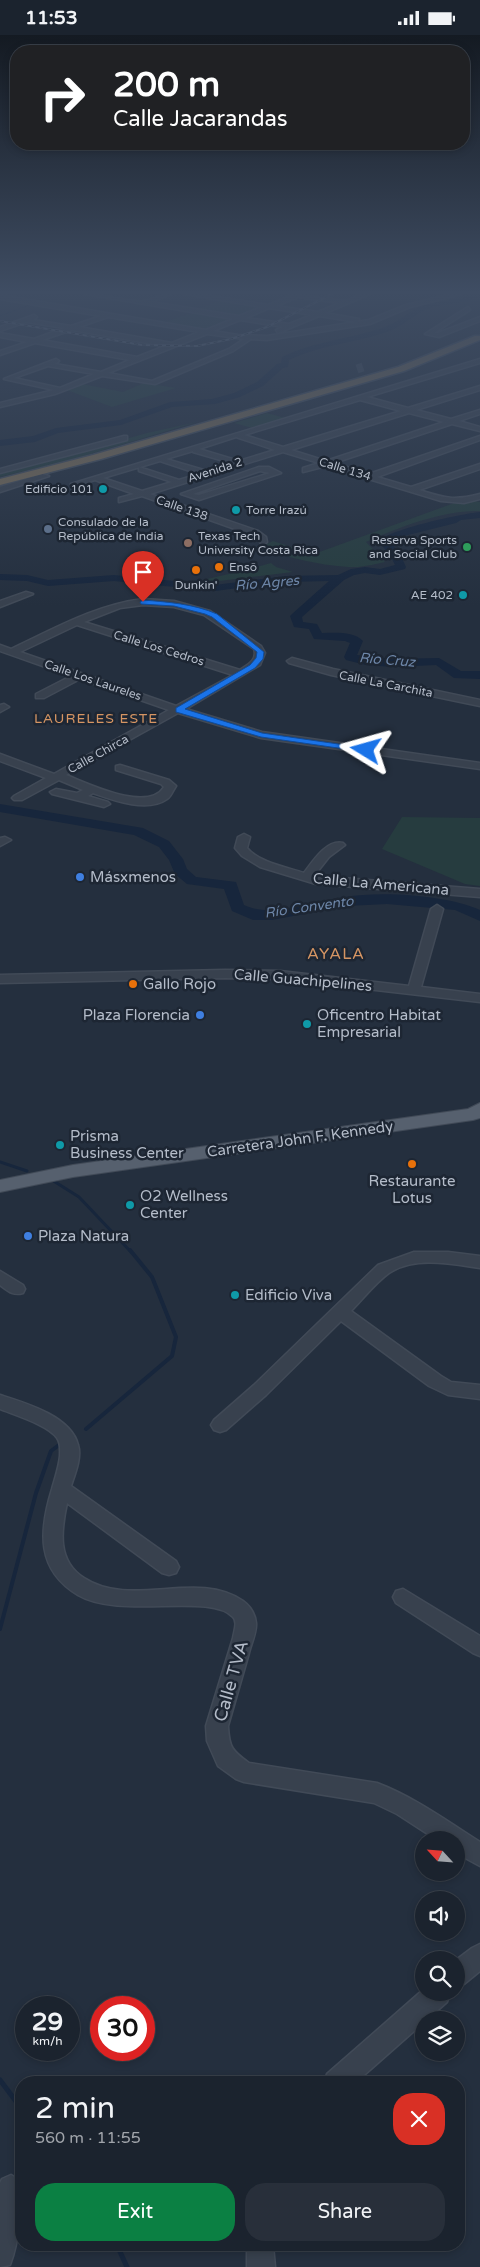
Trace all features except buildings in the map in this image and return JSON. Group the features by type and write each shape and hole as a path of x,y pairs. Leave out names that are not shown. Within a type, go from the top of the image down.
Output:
{"highway":[{"path":"2,485 88,456 286,398"},
{"path":"2,485 300,398"},
{"path":"124,438 180,423 255,407"},
{"path":"45,477 97,457"}],"main road":[{"name":"Carretera John F. Kennedy","path":"0,1186 82,1170 478,1112"}],"street":[{"path":"2,404 25,398"},
{"path":"76,484 359,398"},
{"path":"361,398 480,429"},
{"name":"Avenida 2","path":"122,501 205,473 445,398"},
{"path":"306,470 480,412"},
{"name":"Calle 134","path":"236,435 441,499 455,501 480,496"},
{"path":"0,471 124,438"},
{"path":"371,476 480,439"},
{"path":"196,450 238,463"},
{"path":"163,460 241,486"},
{"path":"413,489 480,466"},
{"path":"263,468 277,473 241,486 199,498 185,494 263,468"},
{"path":"142,469 179,482"},
{"path":"2,485 45,477"},
{"name":"Calle 138","path":"96,478 255,533 262,537 263,542"},
{"path":"0,604 29,594"},
{"name":"Calle Chirca","path":"18,798 241,674 258,661 260,655 259,650 215,616 166,603 129,603 112,607 76,622"},
{"path":"12,652 76,622"},
{"name":"Calle Los Cedros","path":"76,622 241,674"},
{"name":"Calle Los Laureles","path":"0,648 179,710 261,735 480,766"},
{"name":"Calle La Carchita","path":"292,661 330,672 480,703"},
{"path":"40,696 80,675"},
{"path":"0,757 119,798 142,802 164,796 169,791 170,786 165,782 120,768"},
{"path":"78,797 92,789"},
{"path":"56,792 104,804"},
{"name":"Calle La Americana","path":"244,837 241,848 246,854 264,863 307,877 480,893"},
{"path":"307,877 329,849 339,845"},
{"path":"414,990 438,909"},
{"name":"Calle Guachipelines","path":"0,979 111,975 280,975 480,998"},
{"path":"220,1425 341,1313 384,1269 398,1262 414,1258 448,1258 480,1262"},
{"path":"0,1277 18,1289"},
{"path":"341,1313 435,1381 448,1388 480,1392"},
{"name":"Calle TVA","path":"0,1403 44,1421 66,1435 71,1449 53,1523 51,1540 59,1565 71,1580 96,1595 119,1599 195,1597 224,1600 242,1611 246,1624 244,1638 217,1726 218,1741 226,1759 244,1772 377,1793 405,1807 480,1855"},
{"path":"61,1489 169,1567"},
{"path":"403,1597 480,1647"},
{"path":"465,1968 480,1956"},
{"path":"344,2076 429,2001"},
{"path":"0,2255 11,2188"},
{"path":"260,2251 261,2267"}],"green space":[{"path":"89,398 142,398 112,407"},
{"path":"267,413 285,418 252,428 234,423"},
{"path":"197,422 67,461 0,477 0,474 147,433"},
{"path":"457,502 480,502 480,511 466,511 437,516 407,525 366,542 385,562 358,567 334,566 258,548 273,541 314,554"},
{"path":"271,563 276,567 293,572 211,582 207,579 246,570"},
{"path":"402,817 480,818 480,886 465,884 382,849"}],"waterway":[{"path":"0,443 35,439 56,431 121,422 170,405 212,402 226,398"},
{"name":"Río Agres","path":"340,578 351,572 365,570 380,572 401,567 394,552 383,542 392,536 452,521 458,517 480,515"},
{"name":"Río Agres","path":"0,577 27,578 48,583 94,578 114,578 215,588 286,579 340,578"},
{"name":"Río Cruz","path":"340,578 296,616 298,625 313,626 318,637 347,637 357,641 350,657 366,661 393,663 439,662 458,675 480,675"},
{"name":"Río Convento","path":"0,808 138,831 164,844 176,859 180,871 192,881 231,885 237,908 253,915 272,915 346,901 387,899 458,906 480,916"},
{"path":"0,1162 27,1171"},
{"path":"52,1180 79,1197 131,1252"},
{"path":"86,1429 172,1356 176,1337 152,1277 130,1250"},
{"path":"0,1629 36,1493 51,1451 59,1445"},
{"path":"0,2080 15,2100"},
{"path":"120,2251 127,2267"}],"place":[{"name":"Edificio 101","path":"103,489"},
{"name":"Torre Irazú","path":"236,510"},
{"name":"Consulado de la República de India","path":"48,529"},
{"name":"Texas Tech University Costa Rica","path":"188,543"},
{"name":"Reserva Sports and Social Club","path":"467,547"},
{"name":"Ensō","path":"219,567"},
{"name":"Dunkin'","path":"196,570"},
{"name":"AE 402","path":"463,595"},
{"name":"Másxmenos","path":"80,877"},
{"name":"Gallo Rojo","path":"133,984"},
{"name":"Plaza Florencia","path":"200,1015"},
{"name":"Oficentro Habitat Empresarial","path":"307,1024"},
{"name":"Prisma Business Center","path":"60,1145"},
{"name":"Restaurante Lotus","path":"412,1164"},
{"name":"O2 Wellness Center","path":"130,1205"},
{"name":"Plaza Natura","path":"28,1236"},
{"name":"Edificio Viva","path":"235,1295"}],"district":[{"name":"LAURELES ESTE","path":"96,718"},
{"name":"AYALA","path":"336,954"}],"route":[{"path":"143,602 174,604 194,608 215,616 258,648 260,652 257,663 179,710 261,735 366,750"}]}
